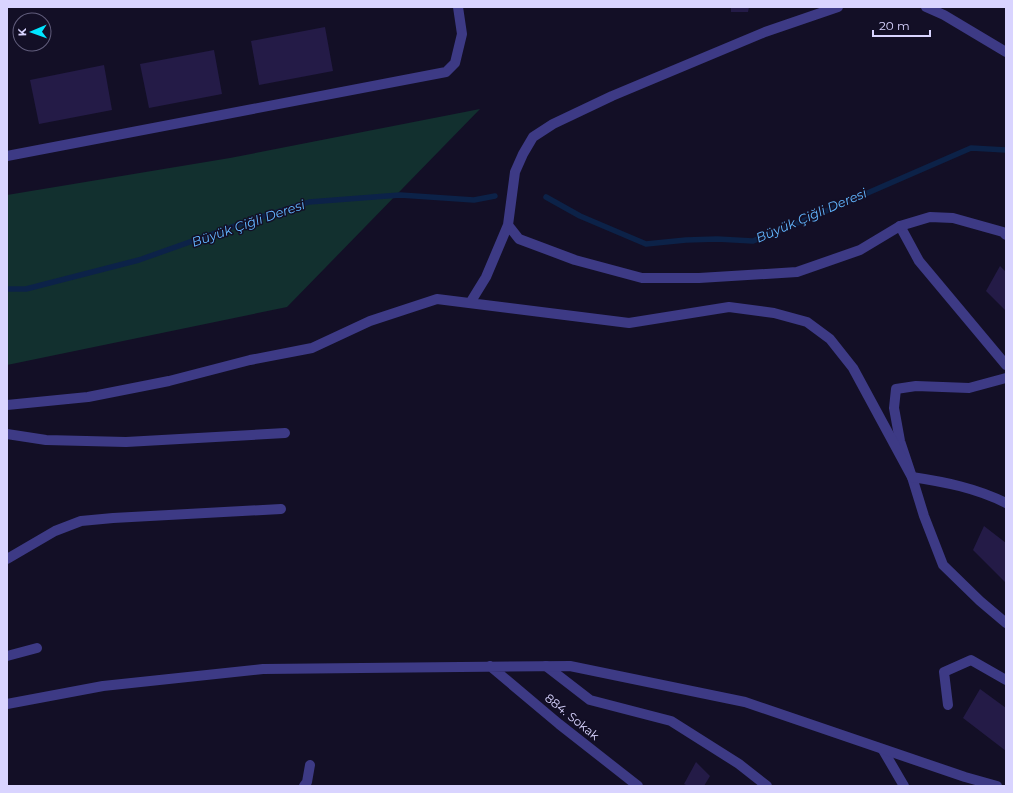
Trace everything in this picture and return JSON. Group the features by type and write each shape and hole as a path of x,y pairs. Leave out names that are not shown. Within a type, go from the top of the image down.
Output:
{"street":[{"path":"7,156 446,72 455,64 462,34 458,7"},
{"path":"470,303 486,277 508,225 515,172 533,137 553,124 612,96 765,32 838,7"},
{"path":"926,7 944,15 1006,52"},
{"path":"508,225 519,239 575,260 642,278 699,278 797,272 860,250 900,226 930,217 953,218 1003,232 1006,235"},
{"path":"900,226 919,261 1006,365"},
{"path":"7,405 88,397 169,380 250,360 312,348 370,321 437,299 629,323 729,307 774,313 807,322 830,339 853,368 912,477"},
{"path":"1006,378 969,388 916,386 896,389 894,408 900,441 924,516 943,565 1006,624"},
{"path":"7,434 46,440 126,442 285,433"},
{"path":"912,477 945,482 989,494 1006,503"},
{"path":"7,559 55,531 81,521 282,509"},
{"path":"7,656 37,648"},
{"path":"948,705 944,672 971,660 1006,680"},
{"name":"884. Sokak","path":"490,666 559,724 638,786"},
{"path":"546,666 590,700 671,721 738,764 767,786"},
{"path":"7,704 104,686 263,669 570,666 745,702 965,778 997,786"},
{"path":"883,750 904,786"},
{"path":"304,786 308,782 310,765"}],"green space":[{"path":"480,109 287,307 7,365 7,195 230,158"}],"building":[{"path":"731,7 749,7 748,12 731,12"},
{"path":"325,27 333,71 259,85 251,41"},
{"path":"214,50 222,94 149,108 140,64"},
{"path":"104,65 112,110 39,124 30,80"},
{"path":"1000,266 1006,272 1006,311 986,291"},
{"path":"984,526 1006,543 1006,583 973,550"},
{"path":"980,689 1006,708 1006,751 963,718"},
{"path":"696,762 710,776 704,786 688,786 684,784"}],"waterway":[{"name":"Büyük Çiğli Deresi","path":"546,197 580,216 646,244 717,239 753,241 810,218 971,148 1006,150"},
{"name":"Büyük Çiğli Deresi","path":"7,289 26,289 139,260 246,222 309,202 400,195 474,200 495,196"}]}
